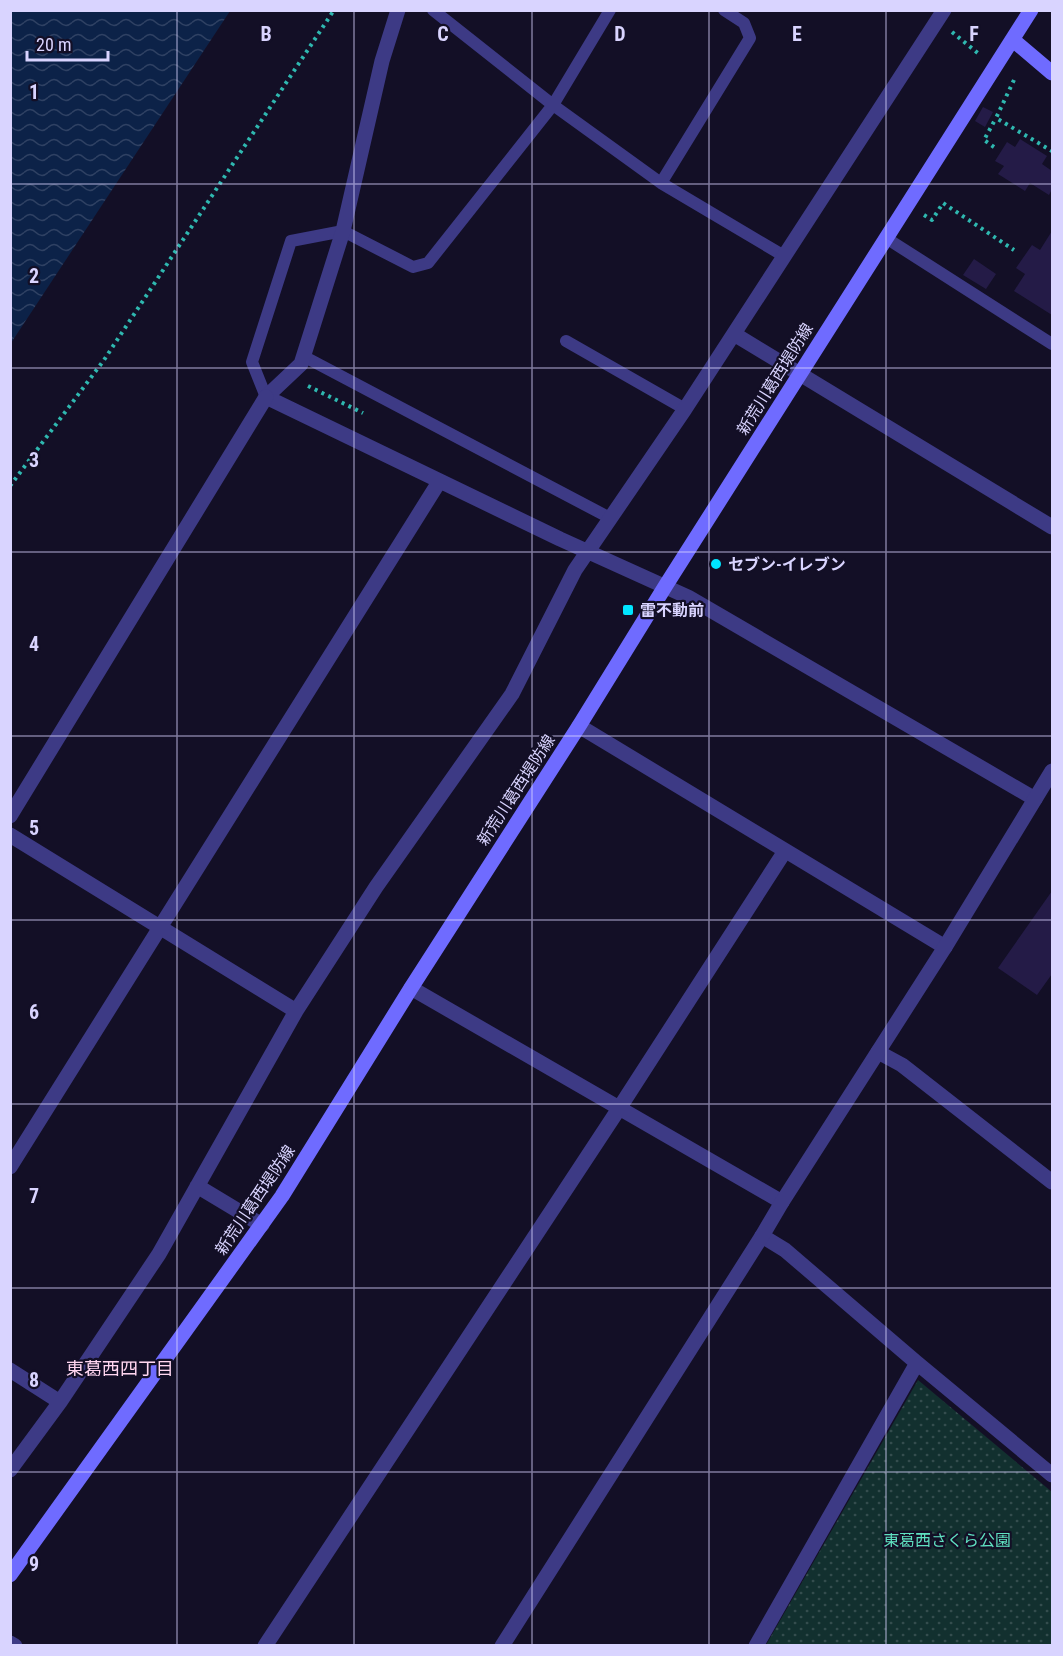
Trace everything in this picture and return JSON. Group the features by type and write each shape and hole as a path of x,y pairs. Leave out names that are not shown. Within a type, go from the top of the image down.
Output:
{"main road":[{"name":"新荒川葛西堤防線","path":"10,1575 262,1226 1031,10"},
{"path":"1013,40 1053,73"}],"street":[{"path":"10,816 266,397 301,364 344,231 381,61 398,10"},
{"path":"10,1470 60,1402 133,1295 296,1011 376,887 512,694 575,570 685,409 941,12"},
{"path":"734,334 1053,527"},
{"path":"266,397 439,482 588,552 666,585 1035,799"},
{"path":"10,1167 439,482"},
{"path":"579,726 945,947"},
{"path":"502,1646 945,947 1053,771"},
{"path":"10,835 296,1011"},
{"path":"265,1646 620,1107 785,851"},
{"path":"411,988 782,1202"},
{"path":"878,1052 902,1065 1053,1182"},
{"path":"197,1186 262,1226"},
{"path":"762,1236 786,1250 917,1363 1053,1474"},
{"path":"756,1646 917,1363"},
{"path":"10,1370 60,1402"},
{"path":"10,1643 15,1646"}],"lane":[{"path":"433,10 553,105 661,183 784,256"},
{"path":"266,397 252,362 291,241 344,231 413,267 428,263 553,105 610,10"},
{"path":"661,183 750,38 744,23 724,10"},
{"path":"886,238 1053,344"},
{"path":"566,340 685,409"},
{"path":"303,356 610,518"}],"path":[{"path":"10,486 104,360 334,10"},
{"path":"949,30 984,58"},
{"path":"994,147 984,140 1014,80"},
{"path":"996,118 1053,151"},
{"path":"907,205 932,220 943,202 1014,250"}],"green space":[{"name":"東葛西さくら公園","path":"918,1380 1052,1492 1052,1645 766,1645"}],"water":[{"path":"10,11 230,11 11,343"}],"building":[{"path":"983,107 993,112 985,127 975,121"},
{"path":"1020,139 1047,156 1042,164 1052,171 1052,189 1049,195 1030,183 1025,191 998,174 1004,166 995,161 1007,142 1015,147"},
{"path":"1052,231 1052,315 1014,291 1025,274 1016,268 1032,245 1040,250"},
{"path":"974,259 996,274 986,289 963,275"},
{"path":"1052,891 1052,974 1037,995 998,968"}],"place":[{"name":"セブン-イレブン","path":"716,564"},
{"name":"雷不動前","path":"628,610"}],"district":[{"name":"東葛西四丁目","path":"120,1368"}]}
